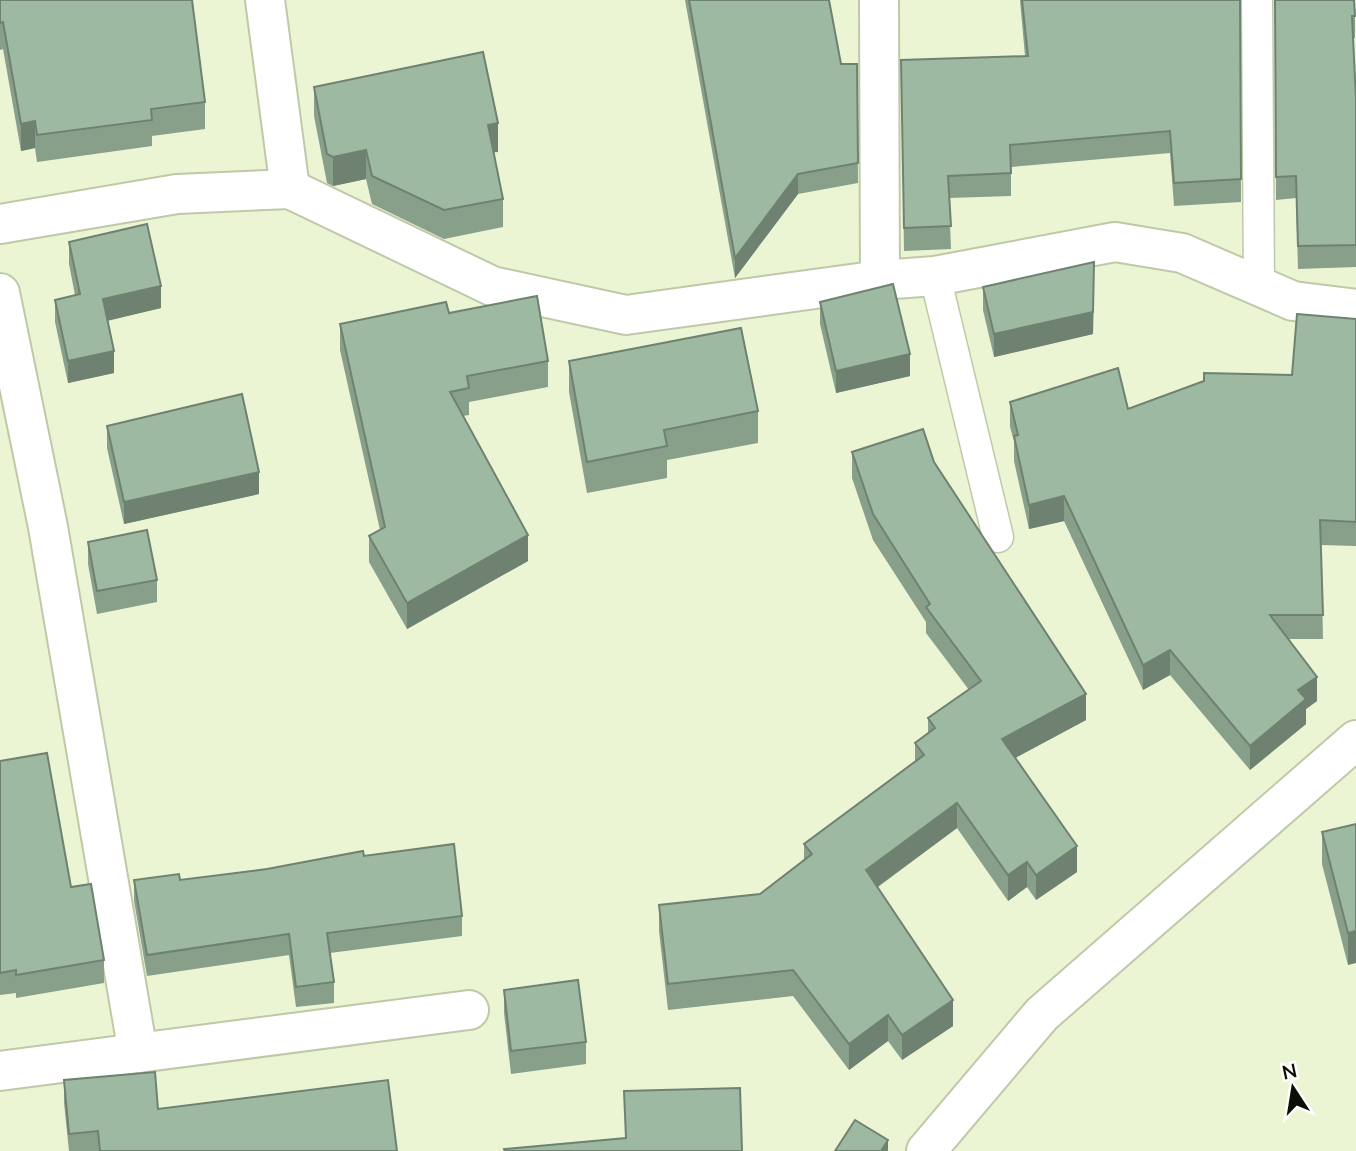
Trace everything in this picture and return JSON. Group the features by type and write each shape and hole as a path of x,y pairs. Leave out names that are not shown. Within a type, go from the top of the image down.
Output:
{"street":[{"path":"265,0 290,190"},
{"path":"879,0 880,280"},
{"path":"0,224 177,194 290,190 492,286 576,307 626,315 880,280 935,276 1115,242 1182,253 1293,300 1356,309"},
{"path":"0,293 50,540 138,1053"},
{"path":"926,1151 1042,1014 1356,740"},
{"path":"0,1071 468,1010"}],"lane":[{"path":"1257,0 1259,287"},
{"path":"935,276 998,537"}],"building":[{"path":"0,0 192,0 205,102 151,109 152,120 37,135 35,121 21,124 3,22 0,23"},
{"path":"689,0 829,0 841,64 857,64 858,163 798,174 735,258"},
{"path":"1022,0 1240,0 1241,179 1174,183 1170,131 1010,145 1011,173 948,176 951,226 904,228 901,60 1028,56"},
{"path":"1275,0 1354,0 1355,16 1352,16 1356,99 1356,245 1298,246 1296,176 1276,177"},
{"path":"483,52 498,123 488,125 503,199 444,210 372,176 366,150 333,157 327,154 314,87"},
{"path":"147,224 161,286 103,299 114,351 68,361 55,300 80,294 69,242"},
{"path":"1094,262 1093,312 994,334 983,287"},
{"path":"893,284 910,354 836,371 820,302"},
{"path":"537,296 548,361 467,376 469,388 450,392 528,535 407,603 369,536 385,527 340,324 446,302 449,313"},
{"path":"1297,314 1356,319 1356,522 1320,520 1323,615 1270,615 1317,677 1298,690 1306,699 1250,746 1170,650 1143,665 1064,496 1029,505 1014,436 1018,435 1010,402 1118,368 1128,409 1204,381 1204,373 1292,375"},
{"path":"741,328 758,411 664,430 667,446 587,462 569,361"},
{"path":"242,394 259,472 124,502 107,426"},
{"path":"923,429 934,462 1086,694 1002,739 1077,846 1036,875 1027,862 1008,875 957,803 866,870 953,1000 902,1035 888,1015 849,1044 793,970 668,984 659,905 760,894 812,854 804,844 924,755 915,743 935,728 928,718 981,681 926,607 930,604 873,514 852,452"},
{"path":"147,530 157,580 97,591 88,542"},
{"path":"47,753 71,887 91,884 104,960 16,975 16,970 0,973 0,761"},
{"path":"1356,824 1356,931 1348,933 1322,832"},
{"path":"454,844 462,916 327,933 334,982 296,987 289,934 147,955 134,880 179,874 180,880 267,869 363,851 364,856"},
{"path":"578,980 586,1042 511,1051 504,990"},
{"path":"155,1072 158,1109 388,1080 397,1151 100,1151 98,1131 69,1134 64,1080"},
{"path":"740,1088 742,1151 504,1149 626,1138 624,1091"},
{"path":"855,1120 888,1140 881,1151 835,1151"}]}
